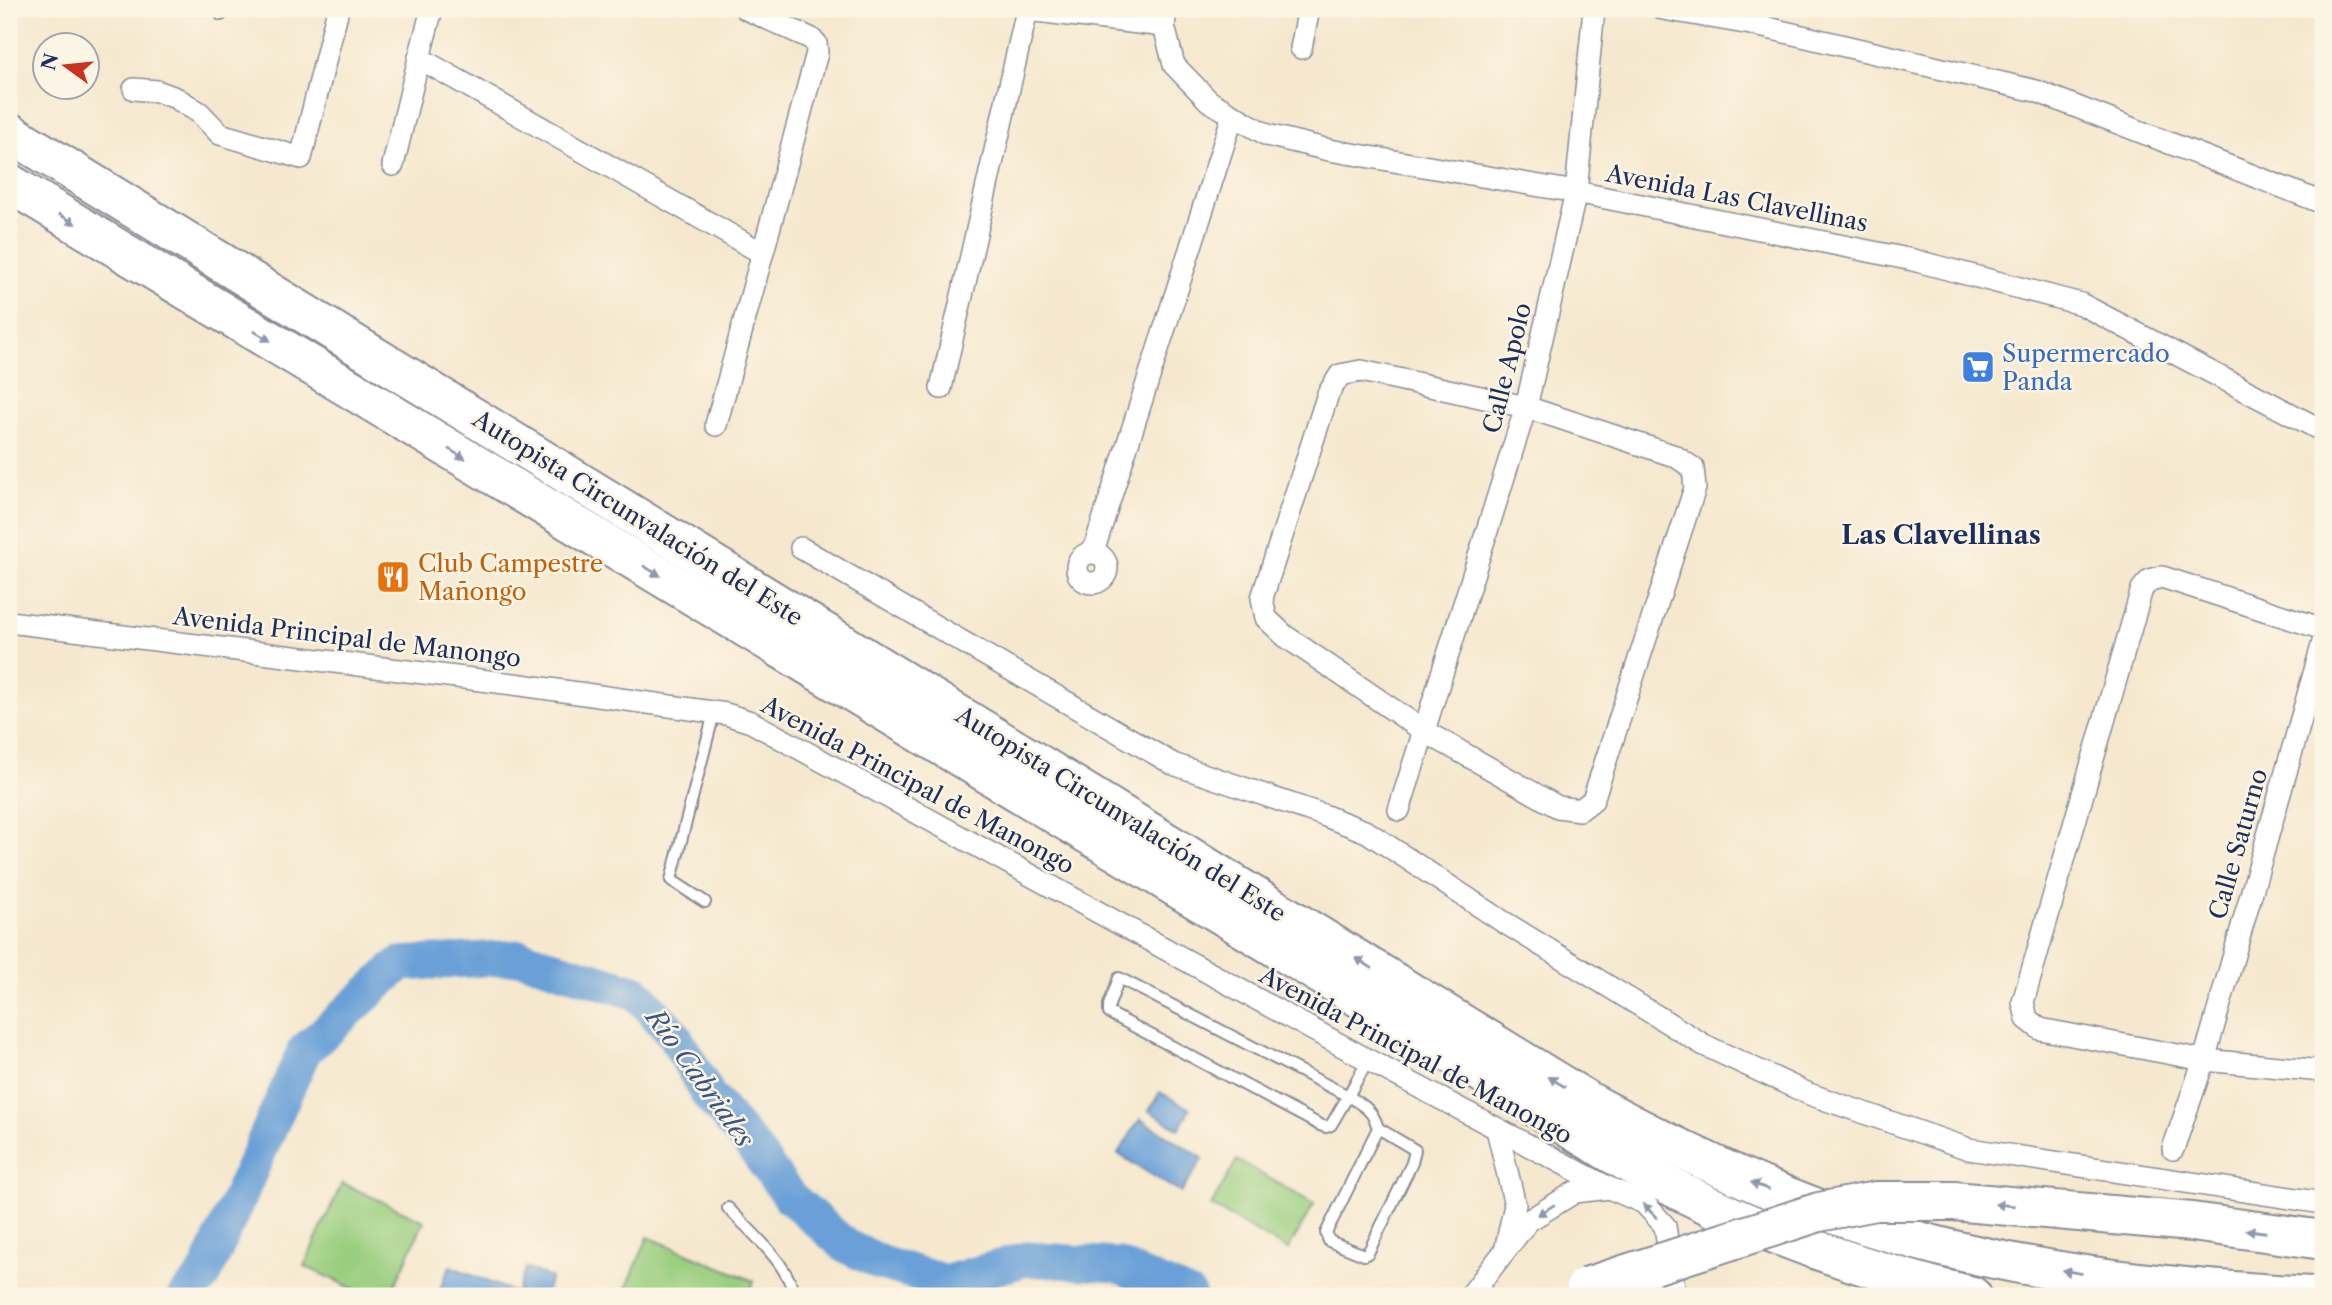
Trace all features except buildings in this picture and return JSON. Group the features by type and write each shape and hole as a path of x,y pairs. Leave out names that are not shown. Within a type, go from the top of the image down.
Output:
{"highway":[{"name":"Autopista Circunvalación del Este","path":"9,132 1588,1101 1641,1130 1701,1160 1807,1205 1869,1226 1986,1257 2175,1286 2311,1296"},
{"name":"Autopista Circunvalación del Este","path":"9,183 1457,1057 1629,1164 1740,1220 1867,1267 1972,1296"},
{"path":"1577,1291 1819,1212 1876,1201 1953,1201 2192,1222 2323,1240"}],"street":[{"path":"134,89 158,91 176,98 200,113 220,134 300,158 338,9"},
{"path":"393,165 432,9"},
{"path":"716,425 817,53 816,43 810,38 746,9"},
{"path":"941,388 1025,9 1165,17"},
{"path":"1301,48 1309,9"},
{"name":"Calle Apolo","path":"1399,810 1526,407 1576,192 1594,9"},
{"path":"1663,9 1751,24 2036,91 2323,203"},
{"name":"Avenida Las Clavellinas","path":"1165,17 1174,65 1209,101 1267,135 1329,150 1576,192 1913,260 2081,304 2323,431"},
{"path":"419,58 762,253"},
{"path":"1093,552 1233,115"},
{"path":"1361,370 1526,407 1675,456 1693,468 1695,488 1593,800 1580,810 1558,807 1424,731 1285,636 1266,618 1262,598 1328,394 1340,375 1361,370"},
{"path":"802,548 1173,764 1323,814 1367,832 1502,921 1704,1045 1809,1094 1969,1149 2323,1203"},
{"path":"2323,629 2162,577 2150,580 2142,589 2023,1002 2027,1018 2040,1029 2204,1060 2323,1071"},
{"name":"Avenida Principal de Manongo","path":"9,622 522,685 714,713 751,722 1368,1060 1609,1188 1644,1203 1665,1226 1674,1287 1671,1296"},
{"name":"Calle Saturno","path":"2173,1149 2204,1060 2323,642"},
{"path":"1497,1129 1515,1205 1505,1254"},
{"path":"1470,1296 1528,1221 1575,1192 1609,1188"}],"lane":[{"path":"705,902 671,880 714,713"},
{"path":"1368,1060 1348,1096 1331,1125 1326,1127 1109,1013 1109,1005 1119,978 1348,1096 1365,1106 1374,1116 1378,1128 1415,1150 1415,1157 1368,1253 1364,1255 1329,1241 1326,1233 1378,1128"},
{"path":"728,1208 784,1270 793,1284 794,1296"}],"green space":[{"path":"1237,1160 1314,1204 1288,1250 1211,1206"},
{"path":"342,1183 424,1221 390,1296 369,1296 304,1266"},
{"path":"648,1237 754,1281 748,1296 635,1296 625,1292"}],"water":[{"path":"1160,1092 1190,1109 1179,1129 1149,1111"},
{"path":"1140,1119 1203,1158 1181,1193 1118,1154"},
{"path":"450,1266 518,1294 437,1296"},
{"path":"526,1268 551,1278 544,1296 529,1296 517,1291"}],"waterway":[{"name":"Río Cabriales","path":"185,1296 204,1276 304,1051 400,964 521,957 637,993 674,1035 709,1096 748,1141 790,1197 846,1246 881,1263 947,1282 1026,1259 1117,1265 1189,1296"}],"place":[{"name":"Supermercado Panda","path":"1978,367"},
{"name":"Club Campestre Mañongo","path":"393,577"}],"district":[{"name":"Las Clavellinas","path":"1941,535"}]}
